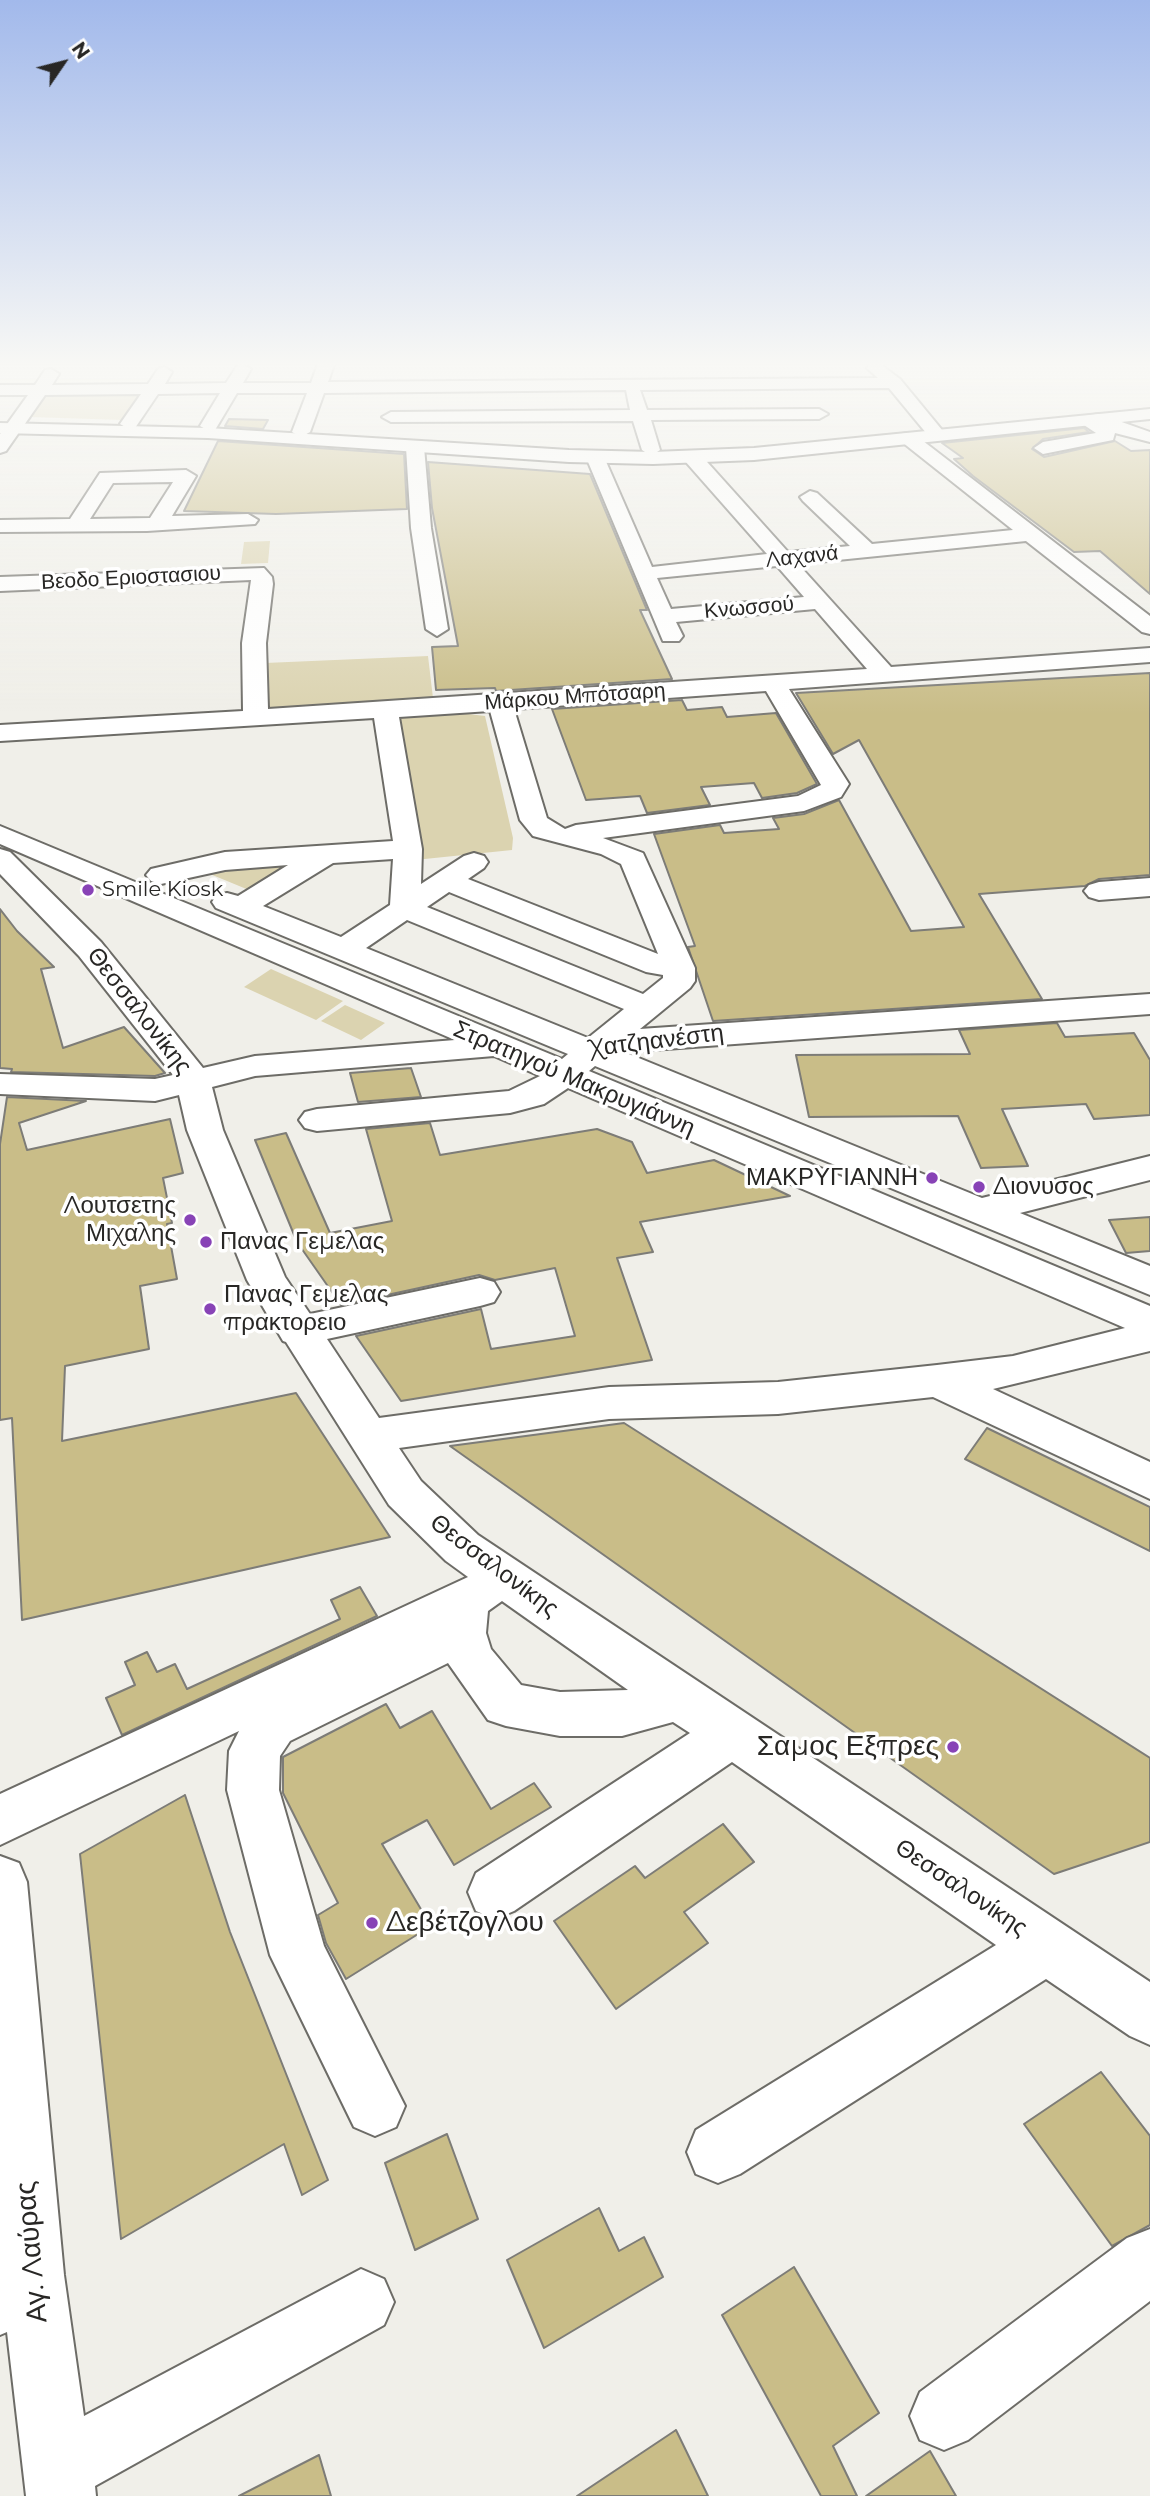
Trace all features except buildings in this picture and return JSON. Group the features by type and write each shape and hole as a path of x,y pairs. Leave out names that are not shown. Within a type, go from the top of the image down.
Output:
{"street":[{"path":"75,527 105,480"},
{"path":"158,522 183,480"},
{"path":"417,480 421,528 437,629"},
{"name":"Κνωσσού","path":"606,480 674,626 822,602"},
{"path":"713,480 886,676"},
{"path":"962,480 1150,628"},
{"path":"810,497 867,551"},
{"path":"0,526 135,527 158,522 248,520"},
{"path":"184,576 195,521"},
{"path":"114,579 135,527"},
{"name":"Λαχανά","path":"657,572 1030,534"},
{"name":"Βεοδο Εριοστασιου","path":"0,584 245,573 261,577 254,643 257,717"},
{"name":"Μάρκου Μπότσαρη","path":"0,733 500,703 1150,655"},
{"path":"558,836 804,803 831,791 836,785 774,684"},
{"path":"317,1120 510,1102 532,1096 563,1075 679,981 679,968 633,859 610,848 558,836 543,830 534,820 500,703"},
{"path":"384,709 408,849 405,909"},
{"name":"Στρατηγού Μακρυγιάννη","path":"0,814 240,907 1150,1281"},
{"name":"Στρατηγού Μακρυγιάννη","path":"0,834 1150,1322"},
{"path":"161,875 207,863 408,849"},
{"path":"240,907 327,854"},
{"name":"Θεσσαλονίκης","path":"0,858 122,984 193,1080 205,1130 254,1253 297,1331 405,1493 462,1548 478,1605 679,1698 1150,2016"},
{"path":"344,950 474,862"},
{"path":"447,881 657,965 679,968"},
{"path":"1099,891 1150,887"},
{"path":"405,909 646,1007"},
{"name":"Χατζηανέστη","path":"0,1084 155,1090 254,1066 497,1046 593,1051 639,1039 1150,1004"},
{"path":"415,1053 424,1035 417,1012"},
{"path":"979,1211 1150,1168"},
{"path":"297,1331 480,1292"},
{"path":"367,1436 609,1403 778,1398 937,1381 1013,1371 1150,1336"},
{"path":"937,1381 1150,1482"},
{"path":"478,1605 470,1659 506,1704 560,1714 622,1714 679,1698"},
{"path":"0,1820 478,1605"},
{"path":"375,2106 299,1955 253,1790 255,1751 272,1725 478,1605"},
{"path":"495,1892 733,1734"},
{"name":"Αγ. Λαύρας","path":"0,1882 16,2288 59,2483"},
{"path":"718,2152 1046,1946"},
{"path":"944,2416 1150,2261"},
{"path":"59,2483 361,2302"}],"shaded area":[{"path":"270,541 268,563 241,564 244,542"},
{"path":"428,656 433,698 266,709 265,663"},
{"path":"435,710 485,716 513,838 512,850 415,860 391,713"},
{"path":"304,862 261,895 210,874 223,869"},
{"path":"271,969 343,1001 316,1020 244,987"},
{"path":"345,1005 385,1023 361,1040 321,1021"}],"place":[{"name":"Smile Kiosk","path":"88,890"},
{"name":"ΜΑΚΡΥΓΙΑΝΝΗ","path":"932,1178"},
{"name":"Διονυσος","path":"979,1187"},
{"name":"Λουτσετης Μιχαλης","path":"190,1220"},
{"name":"Πανας Γεμελας","path":"206,1242"},
{"name":"Πανας Γεμελας πρακτορειο","path":"210,1309"},
{"name":"Σαμος Εξπρες","path":"953,1747"},
{"name":"Δεβέτζογλου","path":"372,1923"}]}
